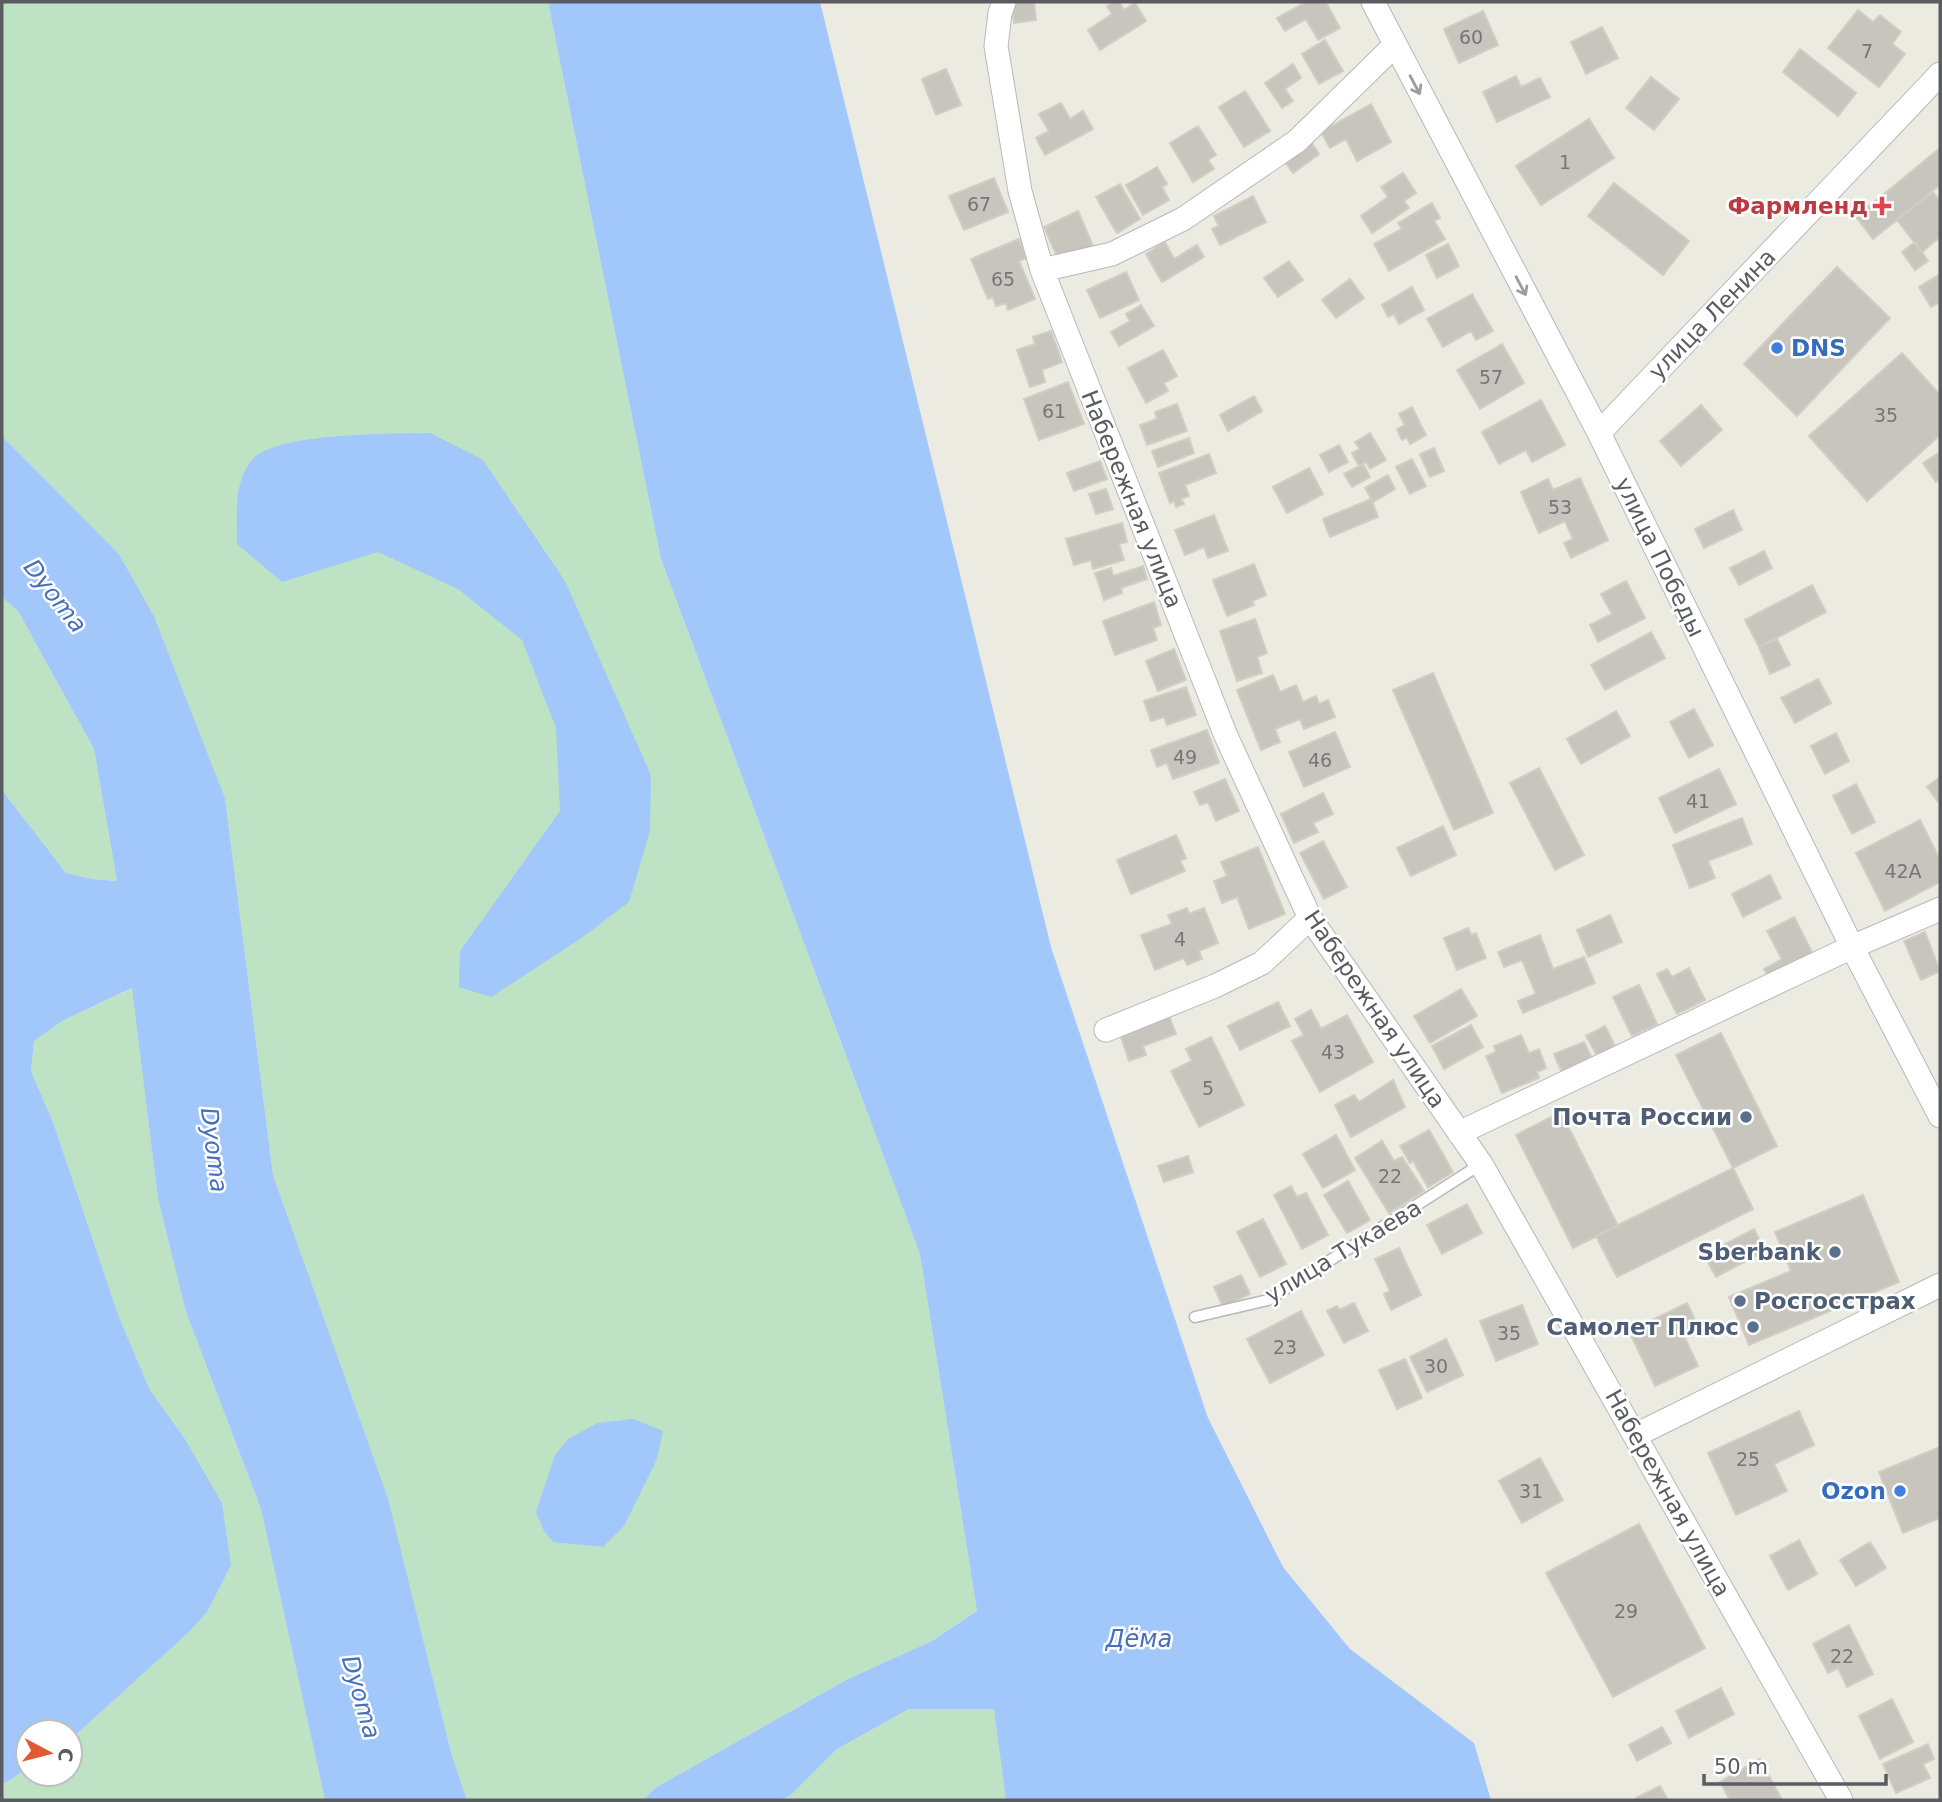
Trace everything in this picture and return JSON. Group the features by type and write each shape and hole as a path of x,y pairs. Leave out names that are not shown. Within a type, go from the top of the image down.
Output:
{"street":[{"name":"Набережная улица","path":"1004,2 996,46 1020,191 1042,270 1226,736 1310,918 1481,1164 1842,1800"},
{"name":"улица Победы","path":"1373,2 1599,433 1852,947 1940,1116"},
{"path":"1042,270 1112,254 1183,219 1297,141 1395,46"},
{"name":"улица Ленина","path":"1599,433 1940,74"},
{"path":"1459,1133 1852,947 1940,909"},
{"path":"1106,1030 1215,986 1262,963 1310,918"},
{"path":"1636,1435 1940,1285"}],"lane":[{"name":"улица Тукаева","path":"1195,1317 1268,1300 1481,1164"}],"green space":[{"path":"2,2 548,2 661,559 920,1254 977,1611 932,1641 848,1679 655,1788 643,1800 467,1800 452,1756 388,1498 273,1175 225,798 154,616 119,554 2,436"},
{"path":"2,597 18,611 94,749 117,881 66,873 2,790"},
{"path":"133,988 158,1199 186,1312 261,1509 325,1800 2,1800 2,1783 14,1777 14,1788 84,1788 84,1727 187,1634 183,1436 150,1390 119,1317 53,1122 31,1071 34,1041 64,1020"},
{"path":"909,1709 995,1709 1006,1800 781,1800 792,1794 837,1749"}],"water":[{"name":"Дёма","path":"548,2 820,2 1051,947 1208,1418 1283,1567 1350,1649 1474,1743 1491,1800 1006,1800 994,1709 909,1709 837,1749 792,1794 781,1800 643,1800 655,1788 848,1679 932,1641 977,1611 920,1254 661,559"},
{"path":"430,433 483,460 565,581 651,775 650,831 629,902 580,939 491,997 459,987 460,951 560,811 556,728 522,640 458,589 378,552 282,582 237,544 237,501 241,480 251,461 263,452 283,445 335,436"},
{"name":"Dyoma","path":"2,436 119,554 154,616 225,798 273,1175 388,1498 452,1756 467,1800 325,1800 261,1509 186,1312 158,1199 132,988 64,1020 34,1041 31,1071 53,1122 119,1317 150,1390 183,1436 222,1503 231,1565 207,1612 187,1634 84,1727 84,1718 14,1718 14,1777 2,1783 2,790 66,873 117,881 94,749 18,611 2,597"},
{"path":"633,1419 663,1431 657,1459 624,1526 603,1547 553,1542 544,1531 536,1512 555,1455 568,1439 598,1423"}],"building":[{"path":"1011,2 1034,2 1036,20 1014,23"},
{"path":"1119,2 1124,10 1135,3 1146,21 1100,50 1088,30 1112,14 1107,6"},
{"path":"1306,2 1326,2 1340,28 1318,40 1306,19 1285,31 1277,18"},
{"path":"1858,10 1873,22 1880,15 1901,32 1892,44 1905,54 1879,87 1828,48"},
{"path":"1483,11 1498,45 1459,63 1444,29"},
{"path":"1602,27 1618,58 1586,74 1571,42"},
{"path":"1325,40 1343,71 1319,84 1302,54"},
{"path":"1800,49 1856,93 1838,116 1783,72"},
{"path":"1293,64 1301,78 1285,89 1293,101 1282,108 1265,83"},
{"path":"946,69 961,105 936,115 922,79"},
{"path":"1516,76 1521,87 1540,78 1550,97 1497,122 1483,92"},
{"path":"1651,77 1679,99 1654,130 1626,108"},
{"path":"1245,91 1270,131 1244,147 1219,107"},
{"path":"1061,103 1070,119 1083,111 1093,129 1045,155 1036,138 1049,131 1039,114"},
{"path":"1371,104 1391,142 1357,161 1346,139 1330,148 1321,132"},
{"path":"1589,119 1614,158 1541,205 1516,166"},
{"path":"1198,126 1216,155 1208,160 1214,169 1193,182 1170,143"},
{"path":"1311,142 1319,154 1293,173 1285,162"},
{"path":"1940,148 1940,185 1873,239 1856,217"},
{"path":"1157,167 1167,184 1162,187 1169,200 1143,215 1126,185"},
{"path":"1403,173 1416,193 1404,201 1409,208 1372,233 1361,216 1388,197 1381,187"},
{"path":"994,178 1008,212 964,230 949,196"},
{"path":"1614,183 1689,241 1663,275 1588,216"},
{"path":"1120,184 1140,219 1117,233 1096,197"},
{"path":"1933,192 1940,201 1940,237 1922,252 1897,220"},
{"path":"1253,196 1266,222 1220,245 1212,229 1219,226 1214,216"},
{"path":"1432,203 1440,218 1434,221 1445,239 1389,271 1374,244 1402,229 1398,223"},
{"path":"1078,211 1093,246 1059,261 1044,227"},
{"path":"1019,239 1027,258 1019,261 1035,299 1008,310 1006,303 996,306 993,297 988,299 971,259"},
{"path":"1165,242 1174,259 1197,245 1204,257 1162,282 1146,254"},
{"path":"1915,242 1928,261 1915,270 1902,252"},
{"path":"1448,244 1459,266 1437,278 1426,255"},
{"path":"1289,261 1303,280 1278,297 1264,278"},
{"path":"1837,267 1890,318 1797,416 1744,364"},
{"path":"1126,272 1139,300 1100,318 1087,290"},
{"path":"1940,274 1940,302 1931,307 1919,287"},
{"path":"1350,279 1364,298 1336,318 1322,300"},
{"path":"1412,287 1424,310 1399,324 1394,314 1388,317 1382,305"},
{"path":"1472,294 1493,331 1476,340 1471,331 1443,347 1427,319"},
{"path":"1141,305 1154,326 1119,346 1111,332 1130,321 1126,314"},
{"path":"1051,331 1062,362 1042,370 1045,382 1030,387 1017,350 1035,344 1033,337"},
{"path":"1502,344 1524,383 1480,409 1457,370"},
{"path":"1163,350 1177,376 1164,383 1168,391 1146,403 1128,368"},
{"path":"1902,353 1940,395 1940,435 1867,501 1809,436"},
{"path":"1068,382 1084,424 1039,440 1024,399"},
{"path":"1254,396 1262,411 1228,431 1220,415"},
{"path":"1541,400 1565,445 1532,462 1526,450 1499,464 1482,432"},
{"path":"1177,404 1187,431 1147,445 1140,425 1157,419 1155,412"},
{"path":"1701,405 1722,430 1681,466 1660,441"},
{"path":"1412,407 1426,435 1410,444 1407,437 1402,440 1397,429 1405,425 1399,414"},
{"path":"1370,433 1386,460 1370,469 1366,462 1359,466 1352,453 1360,449 1355,442"},
{"path":"1189,438 1194,453 1158,467 1152,451"},
{"path":"1339,445 1348,462 1329,472 1320,455"},
{"path":"1434,448 1444,471 1430,477 1420,454"},
{"path":"1940,452 1940,480 1936,482 1923,463"},
{"path":"1209,454 1216,473 1185,485 1189,496 1181,499 1184,504 1176,507 1174,501 1170,503 1159,473"},
{"path":"1412,459 1426,486 1410,494 1396,467"},
{"path":"1100,461 1107,479 1074,491 1067,473"},
{"path":"1363,464 1370,477 1352,487 1344,474"},
{"path":"1309,468 1323,494 1287,513 1273,487"},
{"path":"1388,475 1395,489 1373,502 1365,488"},
{"path":"1580,478 1608,540 1571,558 1564,543 1573,539 1565,521 1539,533 1521,492 1548,479 1553,490"},
{"path":"1106,489 1113,509 1096,514 1089,494"},
{"path":"1371,499 1378,517 1330,537 1323,519"},
{"path":"1733,510 1742,530 1704,548 1695,529"},
{"path":"1214,515 1228,551 1208,558 1204,547 1185,555 1175,530"},
{"path":"1122,523 1127,542 1119,544 1124,560 1093,569 1091,560 1074,565 1066,539"},
{"path":"1764,551 1772,568 1739,585 1730,568"},
{"path":"1254,564 1266,595 1252,601 1254,605 1227,616 1213,580"},
{"path":"1143,566 1147,579 1121,588 1122,593 1104,600 1095,573 1111,568 1113,576"},
{"path":"1626,581 1645,618 1598,642 1590,625 1612,614 1601,594"},
{"path":"1812,585 1826,612 1759,647 1745,620"},
{"path":"1154,602 1161,625 1153,628 1157,640 1115,655 1103,621"},
{"path":"1255,619 1267,653 1257,657 1262,673 1237,681 1220,631"},
{"path":"1651,632 1665,658 1605,690 1591,665"},
{"path":"1777,639 1790,665 1770,674 1759,647"},
{"path":"1174,649 1186,680 1158,691 1146,661"},
{"path":"1433,673 1493,813 1454,830 1393,690"},
{"path":"1273,675 1280,692 1296,685 1303,702 1316,696 1319,704 1328,700 1335,717 1304,729 1300,719 1275,729 1280,742 1261,750 1237,690"},
{"path":"1818,679 1831,703 1795,723 1781,698"},
{"path":"1186,687 1196,715 1167,725 1164,717 1151,721 1144,701"},
{"path":"1694,709 1713,745 1689,758 1670,722"},
{"path":"1616,711 1630,736 1581,764 1567,739"},
{"path":"1207,730 1219,763 1173,779 1167,763 1157,767 1151,750"},
{"path":"1335,732 1350,767 1304,787 1289,752"},
{"path":"1836,733 1849,761 1825,774 1811,746"},
{"path":"1539,768 1584,855 1555,870 1510,783"},
{"path":"1719,769 1736,804 1675,833 1659,798"},
{"path":"1940,777 1940,804 1927,787"},
{"path":"1225,779 1239,811 1216,821 1208,802 1200,805 1194,792"},
{"path":"1856,784 1875,822 1852,834 1833,796"},
{"path":"1323,793 1333,814 1313,823 1318,832 1294,843 1281,814"},
{"path":"1742,818 1752,844 1708,861 1715,878 1690,888 1673,845"},
{"path":"1920,820 1940,860 1940,882 1885,911 1856,853"},
{"path":"1443,826 1456,855 1411,876 1397,848"},
{"path":"1176,835 1186,858 1180,861 1185,871 1131,894 1117,860"},
{"path":"1323,841 1347,887 1324,899 1300,853"},
{"path":"1258,847 1285,914 1249,929 1237,897 1222,903 1214,881 1227,876 1221,862"},
{"path":"1770,875 1781,898 1743,917 1732,894"},
{"path":"1187,908 1189,914 1204,908 1218,943 1199,951 1202,959 1187,965 1184,958 1155,970 1141,935 1172,924 1168,915"},
{"path":"1610,915 1622,942 1588,957 1577,930"},
{"path":"1794,917 1814,956 1770,979 1764,969 1782,959 1767,931"},
{"path":"1468,928 1471,935 1476,933 1486,958 1457,970 1444,938"},
{"path":"1925,932 1940,971 1921,980 1904,941"},
{"path":"1540,935 1553,969 1584,957 1595,983 1523,1013 1518,1001 1536,994 1522,960 1504,967 1498,952"},
{"path":"1689,968 1705,1000 1677,1014 1657,974 1667,969 1672,977"},
{"path":"1639,985 1657,1024 1632,1036 1613,997"},
{"path":"1461,989 1477,1016 1430,1043 1414,1016"},
{"path":"1278,1002 1290,1026 1240,1050 1228,1026"},
{"path":"1311,1010 1321,1029 1347,1015 1373,1062 1320,1092 1292,1041 1304,1035 1295,1019"},
{"path":"1168,1013 1176,1034 1143,1046 1146,1055 1129,1061 1119,1031"},
{"path":"1471,1025 1483,1047 1444,1069 1432,1046"},
{"path":"1605,1026 1617,1050 1599,1059 1586,1036"},
{"path":"1721,1033 1777,1146 1733,1168 1676,1055"},
{"path":"1521,1035 1529,1053 1539,1049 1546,1068 1537,1072 1539,1078 1502,1093 1486,1056 1496,1052 1494,1046"},
{"path":"1211,1037 1244,1105 1199,1127 1171,1071 1192,1061 1186,1049"},
{"path":"1584,1042 1593,1060 1562,1073 1554,1054"},
{"path":"1393,1080 1405,1107 1351,1137 1335,1105 1354,1095 1359,1102"},
{"path":"1561,1112 1618,1226 1573,1248 1516,1135"},
{"path":"1429,1130 1453,1172 1428,1187 1413,1161 1410,1163 1400,1146"},
{"path":"1336,1135 1355,1170 1323,1188 1303,1154"},
{"path":"1382,1141 1394,1161 1402,1157 1424,1191 1389,1213 1355,1158"},
{"path":"1188,1156 1193,1172 1164,1182 1158,1166"},
{"path":"1733,1168 1753,1209 1617,1277 1596,1236"},
{"path":"1348,1181 1370,1220 1347,1233 1324,1195"},
{"path":"1291,1186 1297,1197 1306,1193 1328,1235 1302,1249 1274,1195"},
{"name":"Sberbank","path":"1863,1195 1899,1282 1749,1345 1729,1297 1791,1271 1775,1232"},
{"path":"1467,1204 1482,1233 1442,1254 1427,1225"},
{"path":"1263,1219 1286,1264 1260,1277 1237,1232"},
{"path":"1754,1229 1765,1251 1716,1277 1704,1255"},
{"path":"1399,1248 1421,1295 1391,1310 1384,1294 1390,1291 1375,1259"},
{"path":"1241,1275 1250,1294 1223,1307 1214,1287"},
{"path":"1354,1303 1368,1331 1344,1343 1327,1311 1337,1306 1339,1310"},
{"path":"1687,1303 1700,1331 1685,1338 1698,1366 1655,1386 1629,1331"},
{"path":"1522,1305 1538,1344 1496,1361 1480,1321"},
{"path":"1301,1311 1324,1355 1270,1383 1247,1339"},
{"path":"1446,1339 1463,1375 1427,1392 1410,1357"},
{"path":"1405,1359 1422,1398 1397,1409 1379,1370"},
{"path":"1799,1411 1814,1445 1774,1464 1787,1491 1736,1515 1708,1453"},
{"path":"1940,1447 1940,1518 1903,1533 1879,1472"},
{"path":"1540,1458 1563,1500 1522,1523 1499,1481"},
{"path":"1639,1524 1705,1648 1613,1697 1546,1573"},
{"path":"1799,1540 1817,1574 1788,1590 1770,1556"},
{"path":"1870,1542 1886,1568 1856,1586 1840,1560"},
{"path":"1849,1625 1873,1674 1847,1687 1838,1668 1828,1673 1813,1644"},
{"path":"1721,1688 1734,1714 1689,1738 1676,1711"},
{"path":"1892,1699 1913,1742 1880,1759 1859,1716"},
{"path":"1662,1727 1671,1743 1637,1761 1629,1745"},
{"path":"1928,1744 1934,1759 1923,1764 1930,1778 1896,1793 1883,1764"},
{"path":"1760,1759 1782,1800 1730,1800 1720,1782"},
{"path":"1660,1786 1668,1800 1637,1800 1636,1798"}],"place":[{"name":"Фармленд","path":"1882,206"},
{"name":"DNS","path":"1777,348"},
{"name":"Почта России","path":"1746,1117"},
{"name":"Sberbank","path":"1835,1252"},
{"name":"Росгосстрах","path":"1740,1301"},
{"name":"Самолет Плюс","path":"1753,1327"},
{"name":"Ozon","path":"1900,1491"}]}
